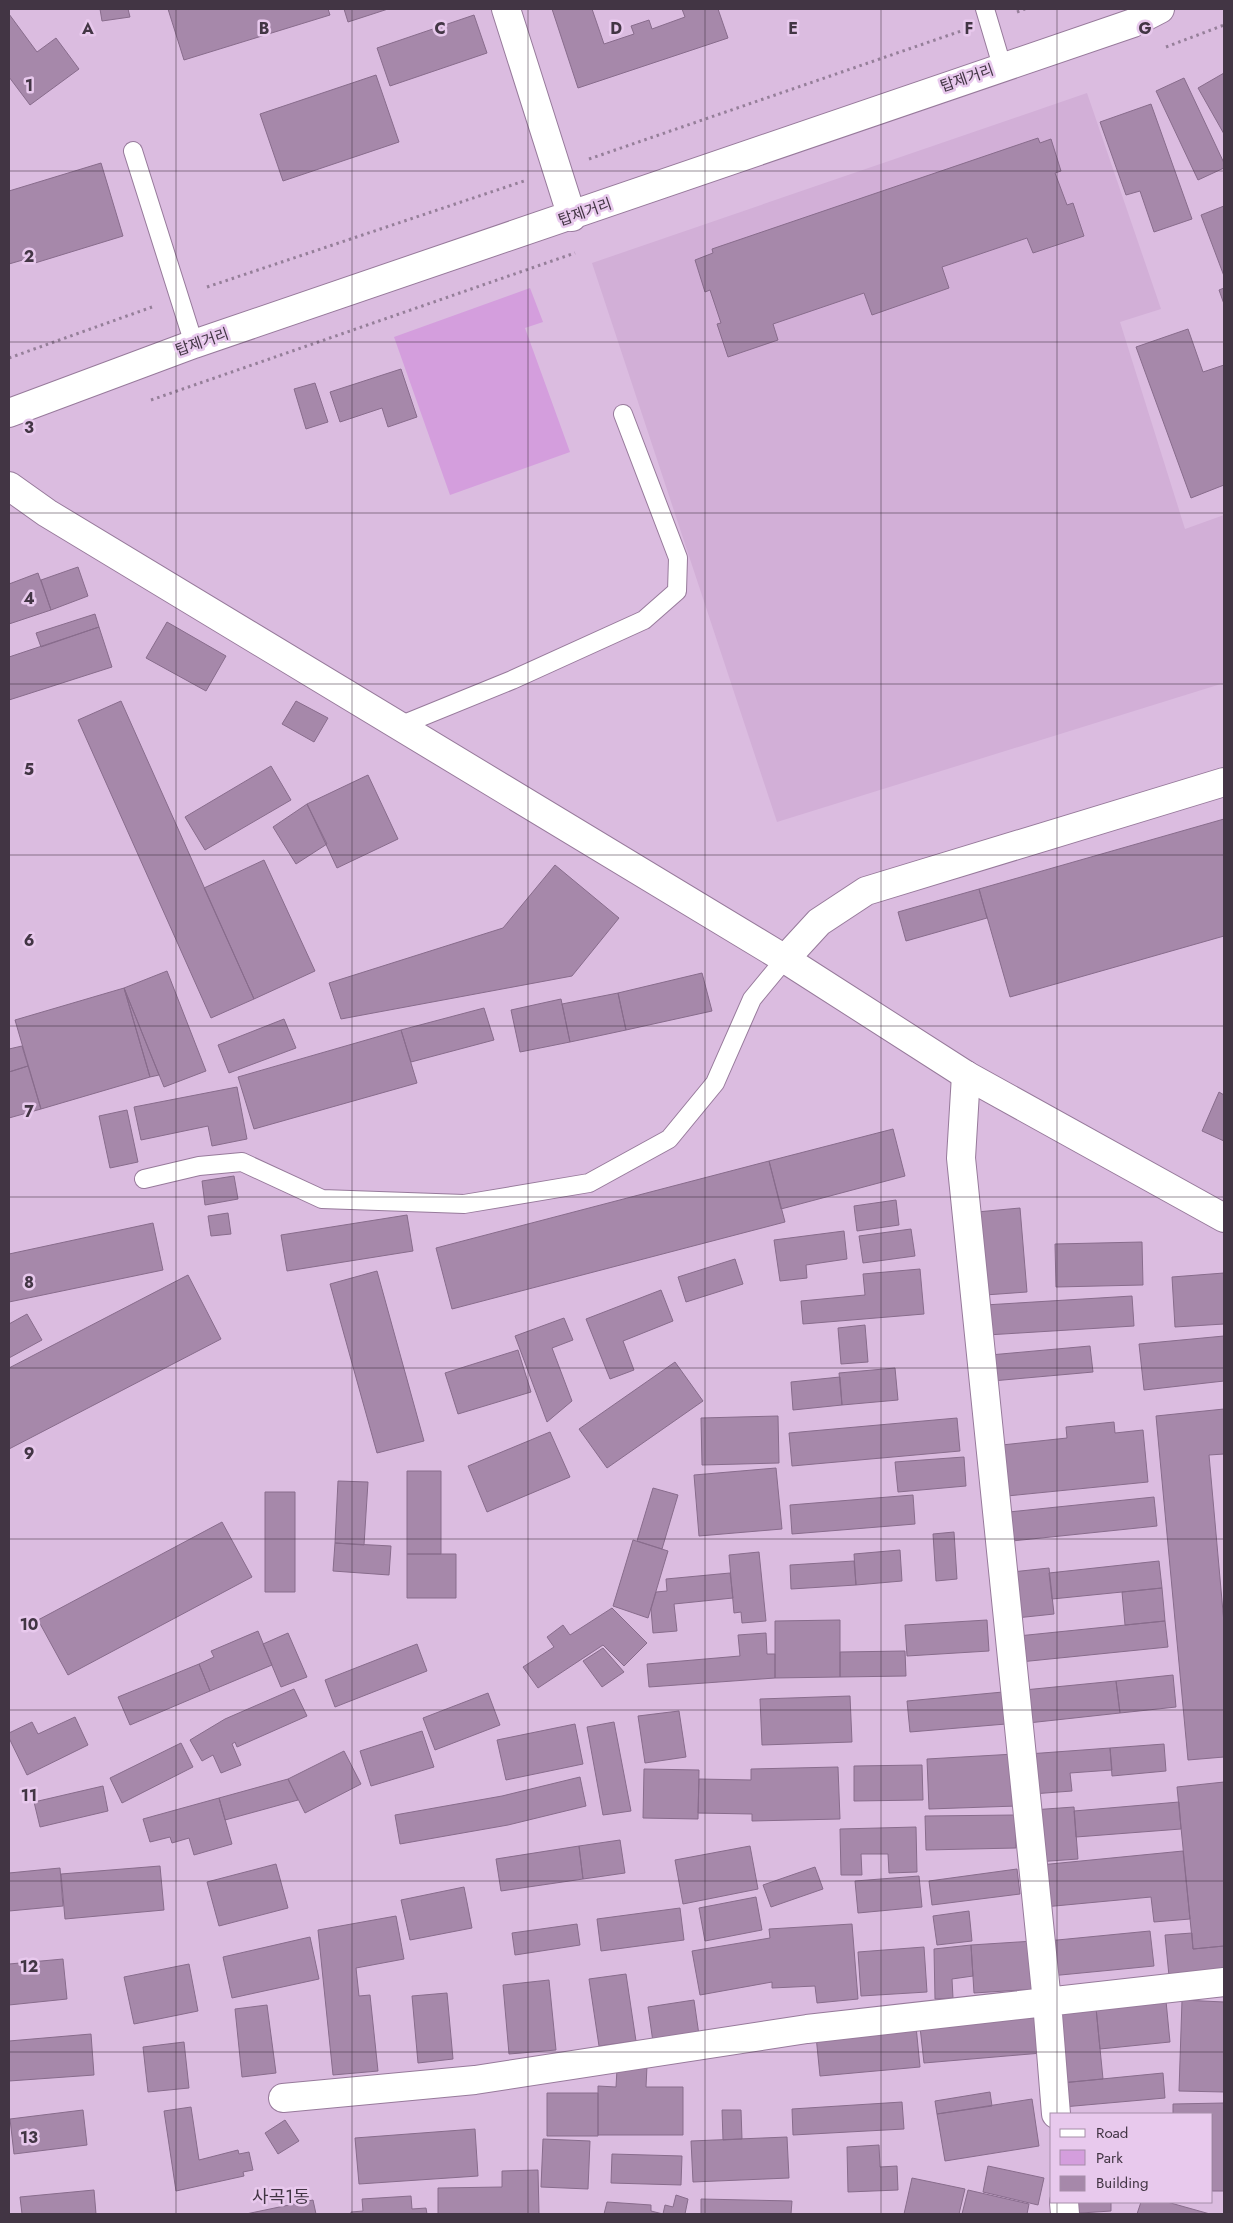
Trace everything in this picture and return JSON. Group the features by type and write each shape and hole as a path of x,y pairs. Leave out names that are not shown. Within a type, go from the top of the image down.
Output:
{"street":[{"path":"506,9 572,216"},
{"name":"탑제거리","path":"9,413 194,344 572,216 1002,66 1133,23 1160,9"},
{"path":"9,486 47,513 785,959 966,1075 1224,1218"},
{"path":"785,959 818,922 866,891 1224,782"},
{"path":"966,1075 961,1158 1047,2002 1056,2113"},
{"path":"283,2098 475,2080 807,2029 1224,1982"}],"lane":[{"path":"987,15 1002,66"},
{"path":"133,151 194,344"},
{"path":"399,726 512,680 644,620 676,591 678,558 623,414"},
{"path":"144,1179 199,1166 242,1162 322,1199 464,1204 588,1183 669,1139 715,1083 752,999 785,959"}],"path":[{"path":"9,358 179,297 557,170 987,15 1025,9"}],"shaded area":[{"path":"1087,93 1161,309 1120,322 1185,529 1224,515 1224,683 777,822 592,263"}],"green space":[{"path":"530,288 543,322 525,328 570,452 450,495 394,337"}],"building":[{"path":"100,9 128,9 130,17 102,21"},
{"path":"168,9 328,9 330,15 184,60"},
{"path":"344,9 388,9 348,22"},
{"path":"552,9 592,9 604,44 634,34 631,26 649,20 652,29 685,17 682,9 718,9 728,38 578,88"},
{"path":"9,14 37,52 56,38 79,69 30,105 9,77"},
{"path":"474,15 487,53 390,86 377,48"},
{"path":"1224,73 1224,134 1198,88"},
{"path":"376,75 399,142 283,181 260,114"},
{"path":"1184,78 1224,163 1224,168 1198,180 1156,91"},
{"path":"1151,104 1192,219 1154,232 1140,191 1126,195 1100,122"},
{"path":"1038,138 1040,143 1051,139 1061,171 1055,173 1067,205 1073,203 1084,236 1033,253 1027,238 942,267 949,288 872,315 864,293 773,324 778,340 728,357 717,324 721,323 710,290 705,292 695,260 713,253 712,249"},
{"path":"101,163 123,236 35,263 33,257 9,264 9,191"},
{"path":"1224,206 1224,276 1201,215"},
{"path":"1224,288 1224,304 1219,290"},
{"path":"1188,329 1203,372 1224,365 1224,485 1191,498 1136,347"},
{"path":"401,369 417,417 388,427 382,408 340,422 330,392"},
{"path":"315,383 328,422 306,429 294,389"},
{"path":"78,567 88,596 51,610 41,580"},
{"path":"38,573 51,610 9,624 9,584"},
{"path":"95,614 99,627 41,647 36,633"},
{"path":"167,622 226,656 206,691 146,658"},
{"path":"99,627 112,667 9,700 9,657"},
{"path":"121,701 254,999 211,1018 78,720"},
{"path":"296,701 328,718 314,742 282,724"},
{"path":"271,766 291,800 205,850 185,817"},
{"path":"368,775 398,839 337,868 307,804"},
{"path":"307,804 327,844 296,864 273,827"},
{"path":"1224,819 1224,936 1010,997 979,889"},
{"path":"264,860 315,971 254,999 204,888"},
{"path":"555,865 619,918 572,976 341,1019 329,983 503,928"},
{"path":"979,889 987,918 906,941 898,912"},
{"path":"167,971 206,1071 164,1087 124,988"},
{"path":"702,973 712,1011 626,1030 618,993"},
{"path":"124,988 159,1075 150,1077"},
{"path":"124,988 150,1077 41,1109 15,1020"},
{"path":"618,993 626,1030 570,1042 562,1004"},
{"path":"561,999 570,1042 520,1052 511,1010"},
{"path":"484,1008 494,1040 411,1062 401,1030"},
{"path":"284,1019 296,1048 229,1073 218,1045"},
{"path":"401,1030 417,1083 254,1129 238,1077"},
{"path":"22,1046 28,1066 9,1072 9,1049"},
{"path":"28,1066 41,1109 9,1118 9,1072"},
{"path":"237,1087 247,1139 212,1146 208,1126 141,1140 134,1107"},
{"path":"1219,1092 1224,1095 1224,1141 1202,1131"},
{"path":"127,1110 138,1162 110,1168 99,1116"},
{"path":"893,1129 905,1176 781,1209 769,1161"},
{"path":"769,1161 785,1222 452,1309 436,1248"},
{"path":"234,1176 238,1199 205,1205 202,1181"},
{"path":"896,1200 899,1225 857,1231 854,1206"},
{"path":"1020,1208 1027,1292 985,1295 977,1212"},
{"path":"228,1213 231,1234 211,1236 208,1216"},
{"path":"407,1215 413,1251 287,1271 281,1235"},
{"path":"153,1223 163,1270 9,1302 9,1254"},
{"path":"911,1229 915,1256 863,1263 859,1236"},
{"path":"844,1231 847,1259 806,1265 807,1278 780,1281 774,1240"},
{"path":"1142,1242 1143,1285 1056,1287 1055,1244"},
{"path":"735,1259 743,1284 686,1302 678,1277"},
{"path":"920,1269 924,1314 803,1324 801,1301 865,1295 863,1274"},
{"path":"377,1271 424,1441 377,1453 330,1284"},
{"path":"1224,1273 1224,1324 1175,1327 1172,1277"},
{"path":"188,1275 221,1339 9,1449 9,1368"},
{"path":"661,1290 673,1321 623,1341 634,1370 610,1379 586,1319"},
{"path":"1132,1296 1134,1326 987,1335 985,1305"},
{"path":"27,1314 42,1340 9,1358 9,1324"},
{"path":"564,1318 573,1340 552,1348 572,1401 547,1422 515,1336"},
{"path":"865,1325 868,1362 841,1364 838,1328"},
{"path":"1224,1336 1224,1381 1144,1390 1139,1344"},
{"path":"1090,1346 1093,1372 992,1381 990,1355"},
{"path":"518,1350 531,1392 458,1414 445,1373"},
{"path":"675,1362 703,1401 607,1468 579,1429"},
{"path":"895,1368 898,1400 842,1405 839,1373"},
{"path":"840,1377 842,1405 793,1410 791,1382"},
{"path":"1224,1409 1224,1454 1209,1455 1224,1623 1224,1757 1188,1760 1156,1416"},
{"path":"778,1416 779,1463 702,1465 701,1418"},
{"path":"957,1418 960,1451 792,1466 789,1433"},
{"path":"1114,1422 1115,1433 1143,1430 1148,1482 1007,1496 1002,1445 1067,1438 1066,1427"},
{"path":"550,1432 570,1477 487,1512 468,1466"},
{"path":"964,1457 966,1486 898,1492 895,1462"},
{"path":"776,1468 782,1529 699,1536 694,1475"},
{"path":"407,1471 441,1471 441,1554 407,1554"},
{"path":"338,1481 368,1482 364,1545 335,1543"},
{"path":"653,1488 678,1495 662,1549 637,1541"},
{"path":"265,1492 295,1492 295,1592 265,1592"},
{"path":"913,1495 915,1524 792,1534 790,1505"},
{"path":"1154,1497 1157,1526 1012,1541 1009,1512"},
{"path":"222,1522 252,1577 68,1675 38,1620"},
{"path":"954,1532 957,1579 936,1581 933,1534"},
{"path":"633,1540 668,1551 648,1618 613,1606"},
{"path":"335,1543 391,1546 389,1575 333,1571"},
{"path":"900,1550 902,1581 856,1585 854,1554"},
{"path":"759,1552 766,1621 742,1623 741,1612 734,1613 729,1555"},
{"path":"407,1554 456,1554 456,1598 407,1598"},
{"path":"854,1561 856,1585 791,1589 790,1565"},
{"path":"1159,1561 1162,1588 1052,1599 1049,1573"},
{"path":"1049,1568 1054,1614 1016,1618 1012,1572"},
{"path":"730,1573 733,1598 674,1604 677,1631 653,1633 651,1609 656,1592 667,1591 666,1579"},
{"path":"1162,1588 1165,1621 1125,1625 1122,1592"},
{"path":"612,1608 647,1643 624,1666 603,1645 538,1688 523,1667 554,1647 547,1637 563,1625 570,1635"},
{"path":"840,1620 840,1677 775,1678 775,1621"},
{"path":"987,1620 989,1651 907,1656 905,1625"},
{"path":"1165,1621 1168,1647 1020,1662 1018,1636"},
{"path":"258,1631 272,1665 210,1691 199,1664 214,1657 211,1651"},
{"path":"288,1633 307,1677 281,1687 263,1644"},
{"path":"766,1633 767,1654 775,1654 775,1678 649,1687 647,1664 740,1656 738,1635"},
{"path":"417,1644 427,1671 335,1707 325,1680"},
{"path":"603,1648 624,1672 602,1687 583,1661"},
{"path":"905,1651 906,1676 840,1677 840,1652"},
{"path":"199,1664 210,1691 130,1725 118,1697"},
{"path":"1173,1675 1176,1707 1120,1713 1116,1681"},
{"path":"1116,1681 1120,1713 1028,1723 1024,1690"},
{"path":"294,1689 307,1716 237,1747 235,1742 232,1744 241,1765 221,1773 213,1755 202,1761 190,1740 225,1719"},
{"path":"1003,1692 1006,1724 910,1732 907,1701"},
{"path":"488,1693 500,1725 435,1750 423,1718"},
{"path":"850,1696 852,1742 762,1745 760,1699"},
{"path":"679,1711 686,1757 645,1763 638,1716"},
{"path":"75,1717 88,1745 27,1775 9,1738 9,1733 32,1722 38,1734"},
{"path":"614,1722 631,1811 603,1815 587,1727"},
{"path":"575,1724 583,1764 506,1780 497,1740"},
{"path":"422,1731 434,1767 371,1786 360,1751"},
{"path":"181,1743 193,1767 122,1803 110,1778"},
{"path":"1164,1744 1166,1771 1112,1776 1110,1748"},
{"path":"1110,1748 1112,1770 1070,1773 1072,1791 1032,1794 1028,1754"},
{"path":"344,1751 361,1784 305,1813 288,1779"},
{"path":"1015,1754 1017,1806 929,1809 927,1759"},
{"path":"922,1765 923,1800 854,1801 854,1766"},
{"path":"838,1767 840,1819 752,1821 752,1814 698,1813 699,1779 751,1780 751,1769"},
{"path":"644,1769 699,1770 698,1819 643,1818"},
{"path":"580,1777 586,1806 508,1825 400,1844 395,1815 502,1796"},
{"path":"288,1779 298,1800 225,1820 219,1798"},
{"path":"1224,1782 1224,1946 1193,1949 1177,1787"},
{"path":"103,1786 108,1811 40,1827 34,1802"},
{"path":"219,1798 232,1844 194,1855 189,1838 172,1843 170,1837 150,1842 143,1819"},
{"path":"1179,1802 1181,1829 1076,1837 1074,1811"},
{"path":"1074,1807 1078,1859 1036,1862 1032,1810"},
{"path":"1015,1815 1016,1848 926,1850 925,1816"},
{"path":"916,1827 917,1872 889,1873 888,1854 861,1854 862,1875 841,1875 840,1829"},
{"path":"620,1840 625,1873 583,1879 579,1846"},
{"path":"579,1846 583,1879 501,1891 496,1859"},
{"path":"750,1846 758,1889 683,1904 675,1860"},
{"path":"1183,1851 1190,1919 1154,1922 1151,1897 1044,1907 1040,1865"},
{"path":"276,1864 288,1908 219,1926 207,1882"},
{"path":"160,1866 164,1910 65,1919 61,1874"},
{"path":"815,1867 823,1889 771,1907 763,1885"},
{"path":"60,1868 63,1906 9,1911 9,1873"},
{"path":"1017,1869 1020,1894 932,1905 929,1881"},
{"path":"919,1876 922,1907 858,1913 855,1881"},
{"path":"464,1887 472,1928 410,1940 401,1900"},
{"path":"756,1897 762,1930 705,1941 699,1908"},
{"path":"680,1908 684,1940 601,1951 597,1919"},
{"path":"969,1911 972,1941 937,1945 933,1916"},
{"path":"396,1916 404,1959 356,1968 359,1996 370,1995 378,2071 333,2075 318,1930"},
{"path":"577,1924 580,1945 515,1955 512,1933"},
{"path":"852,1924 858,1999 817,2003 815,1986 772,1988 772,1982 700,1995 692,1951 770,1938 769,1929"},
{"path":"1150,1931 1154,1966 1050,1976 1047,1941"},
{"path":"1192,1933 1193,1949 1224,1946 1224,1971 1169,1976 1165,1935"},
{"path":"310,1937 319,1979 232,1998 223,1957"},
{"path":"1034,1941 1037,1989 974,1993 971,1945"},
{"path":"971,1945 973,1976 952,1979 953,1998 935,1999 934,1949"},
{"path":"924,1947 927,1992 861,1996 858,1952"},
{"path":"63,1959 67,1999 9,2005 9,1964"},
{"path":"189,1964 198,2011 134,2024 124,1977"},
{"path":"626,1974 636,2041 599,2046 589,1979"},
{"path":"549,1980 556,2050 509,2054 503,1985"},
{"path":"447,1993 453,2059 418,2063 412,1996"},
{"path":"694,2000 699,2035 653,2042 648,2007"},
{"path":"1182,2000 1224,2002 1224,2092 1179,2091"},
{"path":"1166,2001 1170,2042 1100,2049 1096,2008"},
{"path":"267,2005 276,2073 242,2077 235,2009"},
{"path":"1096,2008 1103,2079 1061,2083 1054,2012"},
{"path":"1039,2017 1042,2053 924,2063 920,2027"},
{"path":"916,2026 920,2067 820,2076 816,2036"},
{"path":"91,2034 94,2075 9,2081 9,2041"},
{"path":"184,2042 189,2088 148,2092 143,2047"},
{"path":"647,2066 646,2087 683,2087 683,2135 598,2135 598,2086 616,2087 617,2069"},
{"path":"1163,2073 1165,2098 1063,2107 1061,2083"},
{"path":"990,2092 992,2106 937,2114 935,2101"},
{"path":"547,2093 598,2093 598,2136 547,2136"},
{"path":"1032,2099 1039,2146 945,2161 937,2114"},
{"path":"902,2102 904,2129 793,2135 792,2109"},
{"path":"1224,2103 1224,2191 1213,2191 1213,2113 1173,2113 1173,2104"},
{"path":"191,2107 199,2160 238,2150 239,2154 249,2152 253,2170 243,2172 244,2176 176,2191 164,2111"},
{"path":"83,2110 87,2145 14,2154 10,2119"},
{"path":"722,2110 741,2110 742,2139 723,2140"},
{"path":"285,2120 299,2141 278,2154 265,2133"},
{"path":"475,2129 478,2176 359,2184 355,2138"},
{"path":"787,2137 789,2178 693,2182 691,2141"},
{"path":"543,2139 590,2141 588,2189 541,2187"},
{"path":"879,2145 880,2167 897,2166 898,2190 848,2192 847,2147"},
{"path":"612,2154 682,2156 681,2185 611,2183"},
{"path":"988,2166 1044,2178 1038,2205 983,2192"},
{"path":"538,2170 539,2214 438,2214 438,2188 502,2187 502,2171"},
{"path":"912,2178 965,2189 959,2214 904,2214"},
{"path":"94,2190 96,2214 22,2214 20,2197"},
{"path":"968,2190 1029,2204 1027,2214 962,2214"},
{"path":"676,2195 688,2199 685,2214 663,2214 665,2205 673,2207"},
{"path":"411,2196 412,2209 426,2208 427,2214 351,2214 351,2212 363,2211 362,2199"},
{"path":"701,2199 792,2201 791,2214 701,2214"},
{"path":"313,2200 316,2214 246,2214"},
{"path":"607,2202 651,2205 651,2211 663,2214 604,2214"},
{"path":"1065,2203 1111,2203 1111,2211 1066,2214"},
{"path":"1141,2203 1171,2203 1210,2214 1137,2214"}],"district":[{"name":"사곡1동","path":"281,2197"}]}
